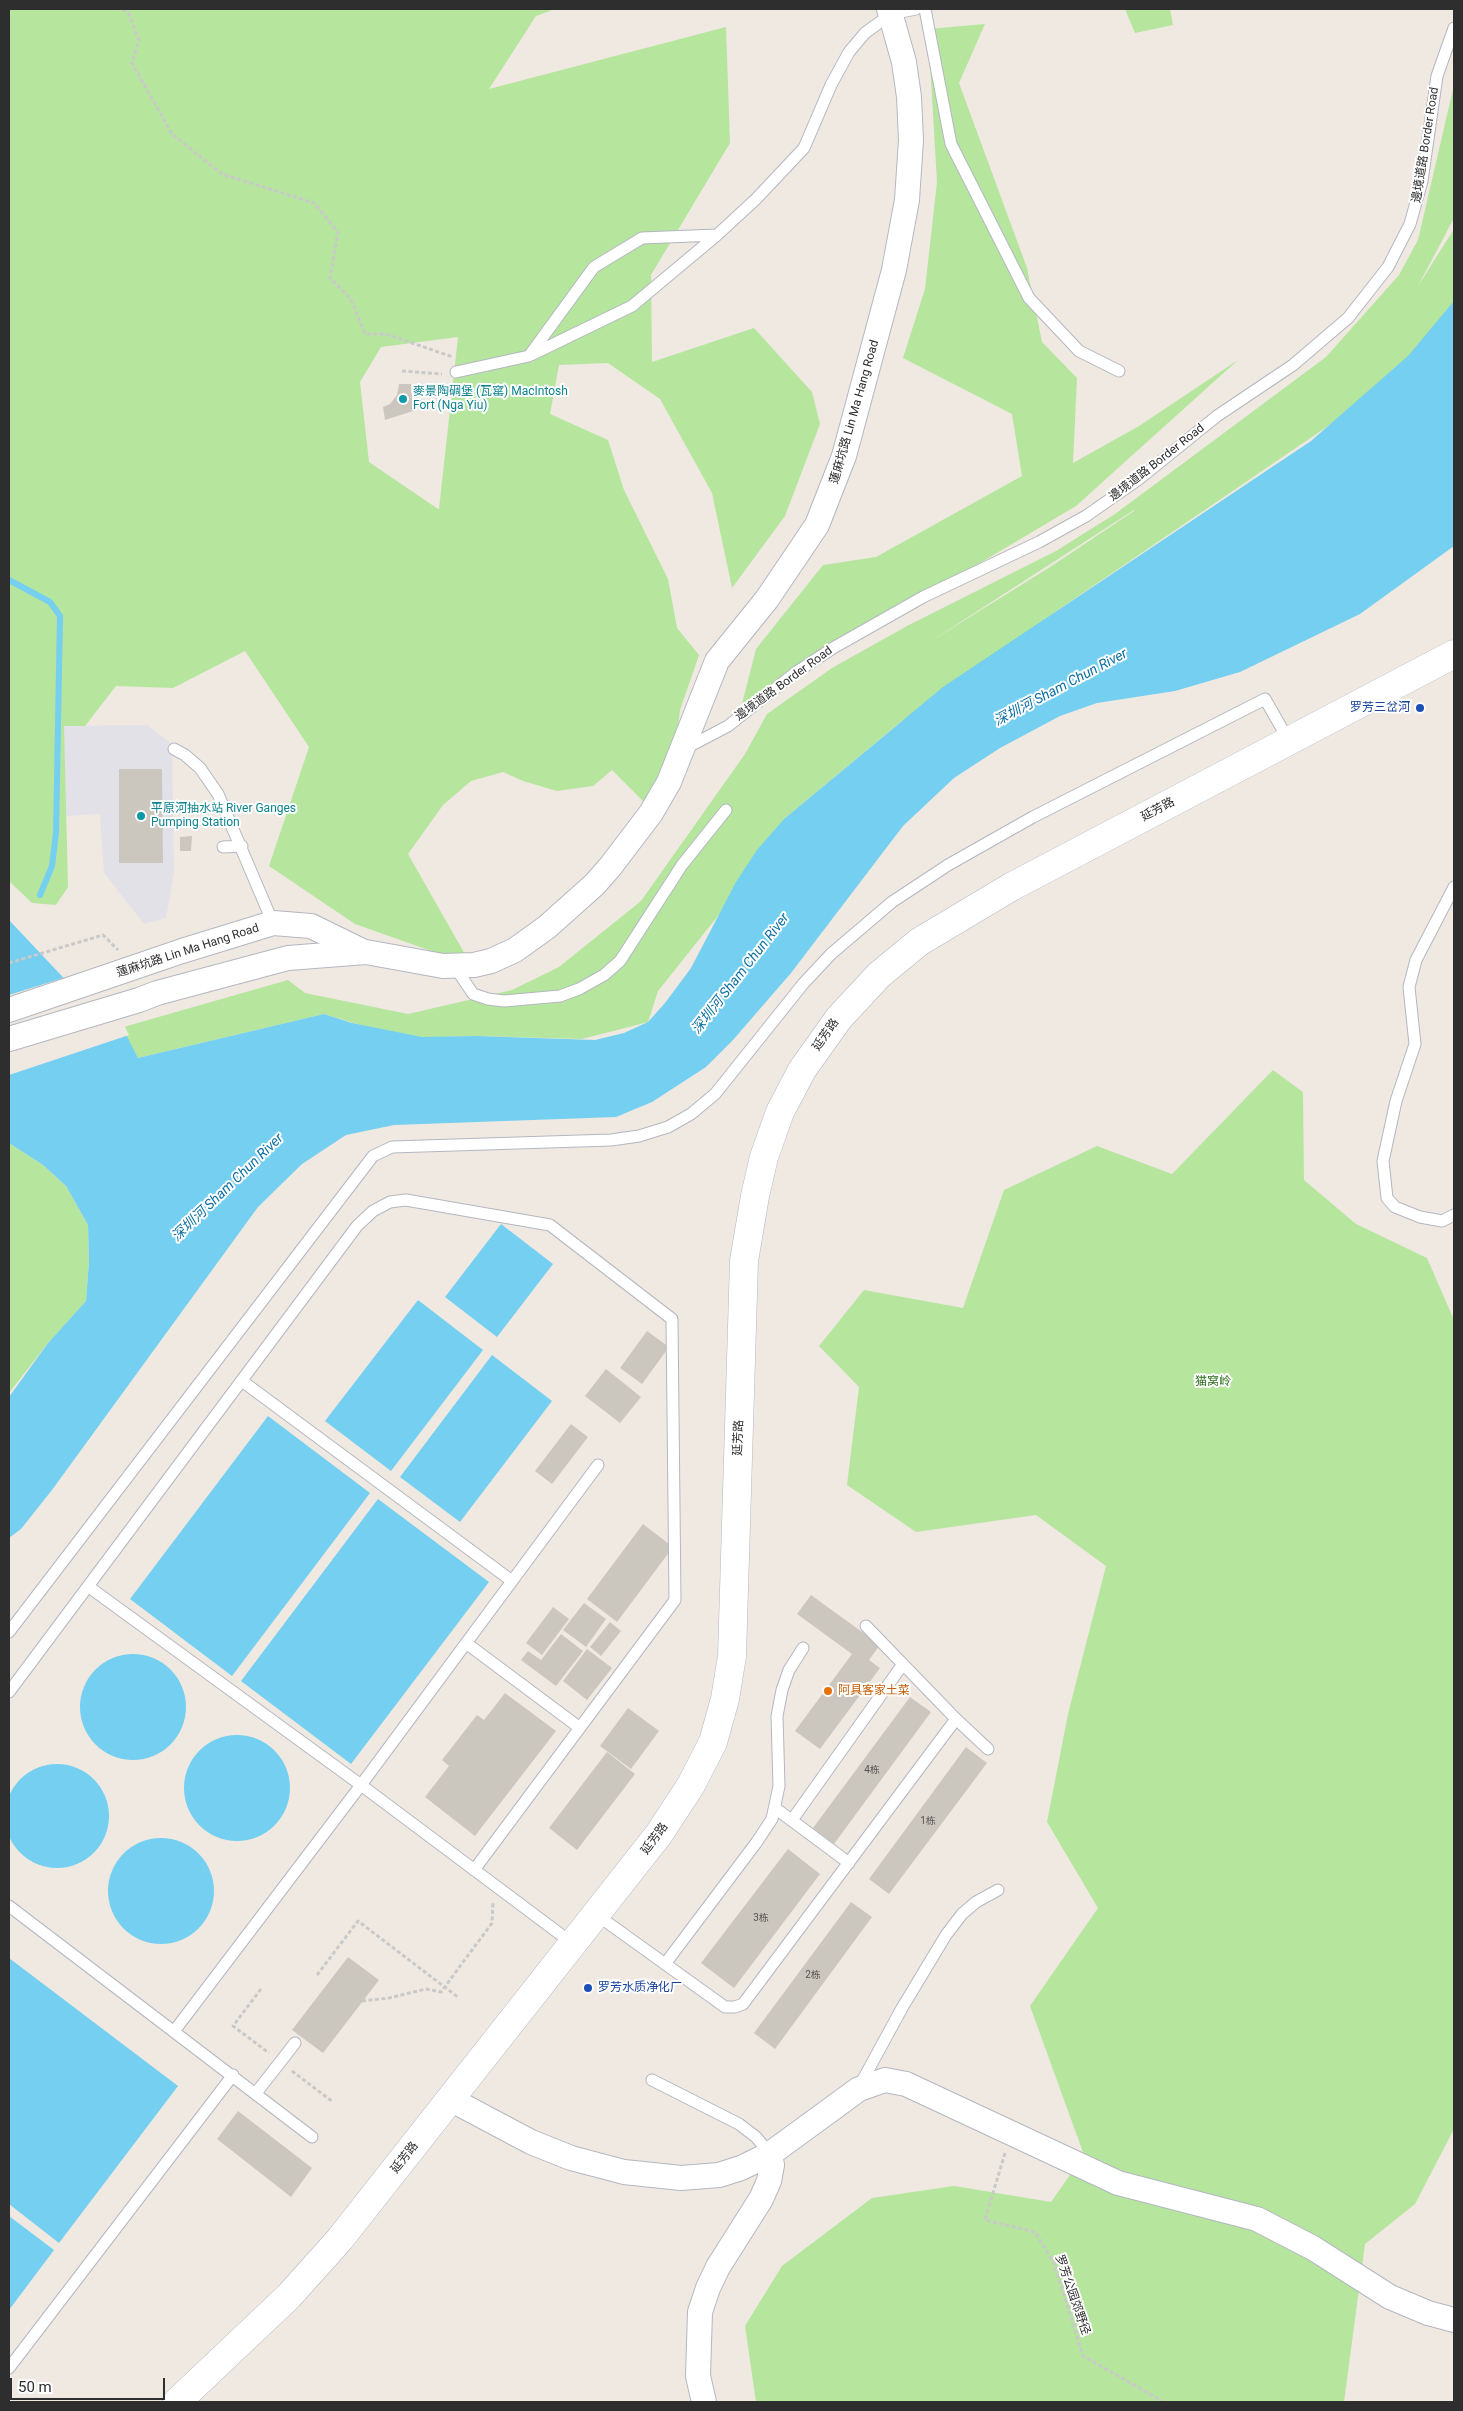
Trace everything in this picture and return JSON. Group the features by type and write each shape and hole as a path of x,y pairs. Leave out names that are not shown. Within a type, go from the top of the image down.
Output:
{"main road":[{"name":"延芳路","path":"177,2402 289,2296 340,2239 659,1834 691,1785 713,1742 725,1699 732,1656 744,1262 764,1157 780,1112 802,1070 839,1018 880,975 919,942 1011,887 1454,654"}],"street":[{"name":"蓮麻坑路 Lin Ma Hang Road","path":"9,1010 274,923 311,926 366,952 423,964 455,967 491,961 515,950 547,927 594,885 651,813 669,782 683,750 717,662 730,643 767,599 817,525 832,491 854,421 894,270 907,200 911,140 909,97 904,62 890,11"},
{"name":"蓮麻坑路 Lin Ma Hang Road","path":"9,1039 162,991 288,958 366,952"},
{"path":"450,2099 530,2142 571,2158 624,2172 681,2178 719,2175 770,2154 859,2089 885,2080 906,2084 1118,2183 1257,2219 1313,2248 1390,2297 1428,2313 1454,2320"},
{"path":"704,2402 698,2376 700,2312 718,2267 761,2199 769,2180 772,2165 770,2154"}],"lane":[{"path":"456,372 529,356 632,306 717,235 756,199 804,148 831,85 849,52 865,33 890,11 916,9"},
{"path":"925,9 951,144 1029,298 1079,351 1119,371"},
{"name":"邊境道路 Border Road","path":"683,750 728,726 795,673 840,643 923,597 1038,542 1086,516 1139,479 1217,416 1300,360 1348,318 1388,267 1410,224 1422,181 1437,76 1454,28"},
{"path":"529,356 594,267 642,238 717,235"},
{"path":"9,1632 373,1156 392,1146 611,1140 639,1136 668,1127 690,1114 715,1094 803,984 838,947 892,902 948,865 1033,817 1265,699 1289,741"},
{"path":"174,749 185,755 200,768 218,794 274,923"},
{"path":"455,967 473,994 488,999 504,1001 560,996 579,990 604,975 620,961 682,865 726,810"},
{"path":"223,847 242,846"},
{"path":"1454,887 1416,960 1409,987 1415,1044 1396,1101 1383,1161 1387,1198 1395,1207 1420,1217 1442,1221 1454,1215"},
{"path":"9,1692 357,1226 373,1211 390,1202 406,1200 427,1202 550,1225 672,1319 675,1600 474,1870"},
{"path":"242,1381 512,1581"},
{"path":"175,2030 361,1785 598,1465"},
{"path":"89,1587 361,1785 574,1944"},
{"path":"866,1626 956,1719 988,1749"},
{"path":"466,1643 580,1728"},
{"path":"665,1964 772,1819 779,1786 778,1716 780,1699 789,1670 803,1648"},
{"path":"792,1820 903,1664"},
{"path":"597,1915 725,2007 735,2007 743,2004 956,1719"},
{"path":"775,1808 849,1863"},
{"path":"859,2089 902,2008 946,1935 962,1914 976,1902 998,1890"},
{"path":"9,1906 175,2030 312,2136"},
{"path":"256,2093 296,2043"},
{"path":"9,2368 233,2075"},
{"path":"652,2080 739,2124 756,2137 770,2154"}],"path":[{"path":"123,9 129,14 139,40 132,63 172,134 222,174 314,203 338,232 330,278 351,299 364,334 386,334 450,356 456,372 436,375 402,371"},
{"path":"9,963 73,942 103,935 132,969"},
{"path":"362,2002 426,1989 441,1992 492,1924 494,1884"},
{"path":"317,1975 358,1921 459,1998"},
{"name":"罗芳公园郊野径","path":"1011,2133 985,2220 1034,2232 1054,2263 1083,2356 1164,2402"}],"shaded area":[{"path":"147,725 172,744 174,872 166,918 144,924 104,873 100,814 65,816 64,726"}],"green space":[{"path":"9,9 555,9 536,16 489,89 726,27 730,143 651,275 652,362 754,328 812,392 820,424 785,516 732,588 712,493 660,399 608,363 559,365 550,414 608,440 624,490 668,579 677,628 699,655 680,710 676,743 652,810 612,770 593,786 557,791 523,781 503,772 471,781 443,805 408,854 466,956 437,953 355,924 269,866 309,747 245,651 173,688 116,686 85,726 64,726 68,887 56,905 32,903 9,881","holes":["458,337 439,509 369,462 360,382 381,347"]},
{"path":"1125,9 1170,9 1173,25 1135,33"},
{"path":"985,24 959,83 1027,268 1042,342 1077,378 1073,463 1139,426 1238,360 1076,506 742,704 756,649 823,565 876,557 1022,476 1012,414 903,358 925,289 937,182 928,29"},
{"path":"1454,85 1454,218 1418,286 1454,229 1454,304 1400,377 1055,612 898,724 784,819 721,912 658,991 648,1022 582,1039 476,1036 403,1038 324,1014 138,1058 120,1028 288,980 305,993 408,1014 512,990 559,967 641,901 745,754 767,714 832,668 907,626 1056,551 1115,514 1326,357 1399,275 1418,240","holes":["1134,510 1050,567 928,643"]},
{"name":"猫窝岭","path":"1273,1070 1303,1092 1304,1180 1356,1224 1427,1258 1454,1320 1454,2129 1415,2204 1365,2244 1344,2402 756,2402 745,2326 782,2266 872,2198 954,2186 1051,2202 1084,2155 1030,2006 1098,1908 1047,1822 1068,1714 1106,1566 1036,1515 916,1532 847,1485 859,1387 819,1346 864,1290 963,1308 1004,1190 1097,1146 1172,1174"},
{"path":"9,1143 43,1165 66,1186 88,1225 89,1261 86,1301 48,1343 9,1393"}],"water":[{"name":"深圳河 Sham Chun River","path":"1454,301 1454,546 1360,614 1240,672 1175,691 1097,703 1060,716 1000,748 954,778 903,826 791,973 733,1040 706,1067 652,1102 616,1117 394,1125 346,1135 302,1164 258,1207 52,1490 21,1529 9,1538 9,1397 48,1343 86,1301 89,1261 88,1225 66,1186 43,1165 9,1143 9,920 92,1008 113,1009 138,1058 324,1014 352,1023 422,1037 476,1036 595,1040 624,1033 648,1022 665,1003 691,968 736,882 757,850 784,819 943,687 1311,441 1408,356"},
{"path":"501,1224 553,1264 497,1337 445,1297"},
{"path":"418,1300 483,1350 391,1471 325,1421"},
{"path":"492,1355 552,1401 460,1522 400,1477"},
{"path":"268,1416 370,1493 232,1676 130,1599"},
{"path":"378,1499 489,1582 351,1764 241,1681"},
{"path":"133,1654 153,1658 170,1670 182,1687 186,1707 182,1727 170,1744 153,1756 133,1760 113,1756 96,1744 84,1727 80,1707 84,1687 96,1670 113,1658"},
{"path":"237,1735 257,1739 274,1751 286,1768 290,1788 286,1808 274,1825 257,1837 237,1841 217,1837 200,1825 188,1808 184,1788 188,1768 200,1751 217,1739"},
{"path":"57,1764 77,1768 94,1779 105,1796 109,1816 105,1836 94,1853 77,1864 57,1868 37,1864 20,1853 9,1836 5,1816 9,1796 20,1779 37,1768"},
{"path":"161,1838 181,1842 198,1854 210,1871 214,1891 210,1911 198,1928 181,1940 161,1944 141,1940 124,1928 112,1911 108,1891 112,1871 124,1854 141,1842"},
{"path":"9,1958 178,2086 59,2243 9,2204"},
{"path":"9,2216 54,2250 9,2310"}],"pier":[{"path":"66,977 93,1005 115,1007 129,1035 9,1075 9,995"}],"building":[{"name":"麥景陶碉堡 (瓦窰) MacIntosh Fort (Nga Yiu)","path":"399,384 411,384 413,411 385,420 383,407 390,404 397,395"},
{"name":"平原河抽水站 River Ganges Pumping Station","path":"119,769 162,769 163,863 119,863"},
{"path":"192,836 191,851 180,851 180,837"},
{"path":"647,1331 669,1347 642,1384 620,1368"},
{"path":"606,1369 641,1397 620,1423 585,1396"},
{"path":"571,1424 588,1437 552,1484 535,1471"},
{"path":"643,1524 673,1547 617,1622 587,1599"},
{"path":"811,1595 880,1645 869,1660 880,1668 820,1749 795,1731 852,1654 797,1614"},
{"path":"584,1603 606,1619 586,1647 563,1630"},
{"path":"553,1607 569,1619 542,1655 526,1643"},
{"path":"610,1622 621,1631 601,1656 590,1647"},
{"path":"561,1634 583,1651 556,1686 521,1660 528,1651 541,1660"},
{"path":"587,1649 612,1668 587,1700 563,1681"},
{"path":"505,1693 556,1731 475,1836 425,1797 449,1766 442,1760 477,1715 484,1720"},
{"path":"910,1697 931,1712 834,1844 813,1828"},
{"path":"628,1708 659,1731 631,1769 600,1746"},
{"path":"966,1747 987,1763 889,1894 869,1879"},
{"path":"607,1752 635,1774 577,1850 549,1828"},
{"path":"788,1849 820,1874 734,1988 701,1963"},
{"path":"851,1902 872,1917 775,2049 754,2033"},
{"path":"348,1957 379,1980 323,2053 292,2030"},
{"path":"238,2111 312,2168 291,2197 217,2139"}],"waterway":[{"path":"9,580 50,602 60,616 56,833 52,866 40,895"}],"place":[{"name":"麥景陶碉堡 (瓦窰) MacIntosh Fort (Nga Yiu)","path":"403,399"},
{"name":"罗芳三岔河","path":"1420,708"},
{"name":"平原河抽水站 River Ganges Pumping Station","path":"141,816"},
{"name":"阿具客家土菜","path":"828,1691"},
{"name":"罗芳水质净化厂","path":"588,1988"}]}
